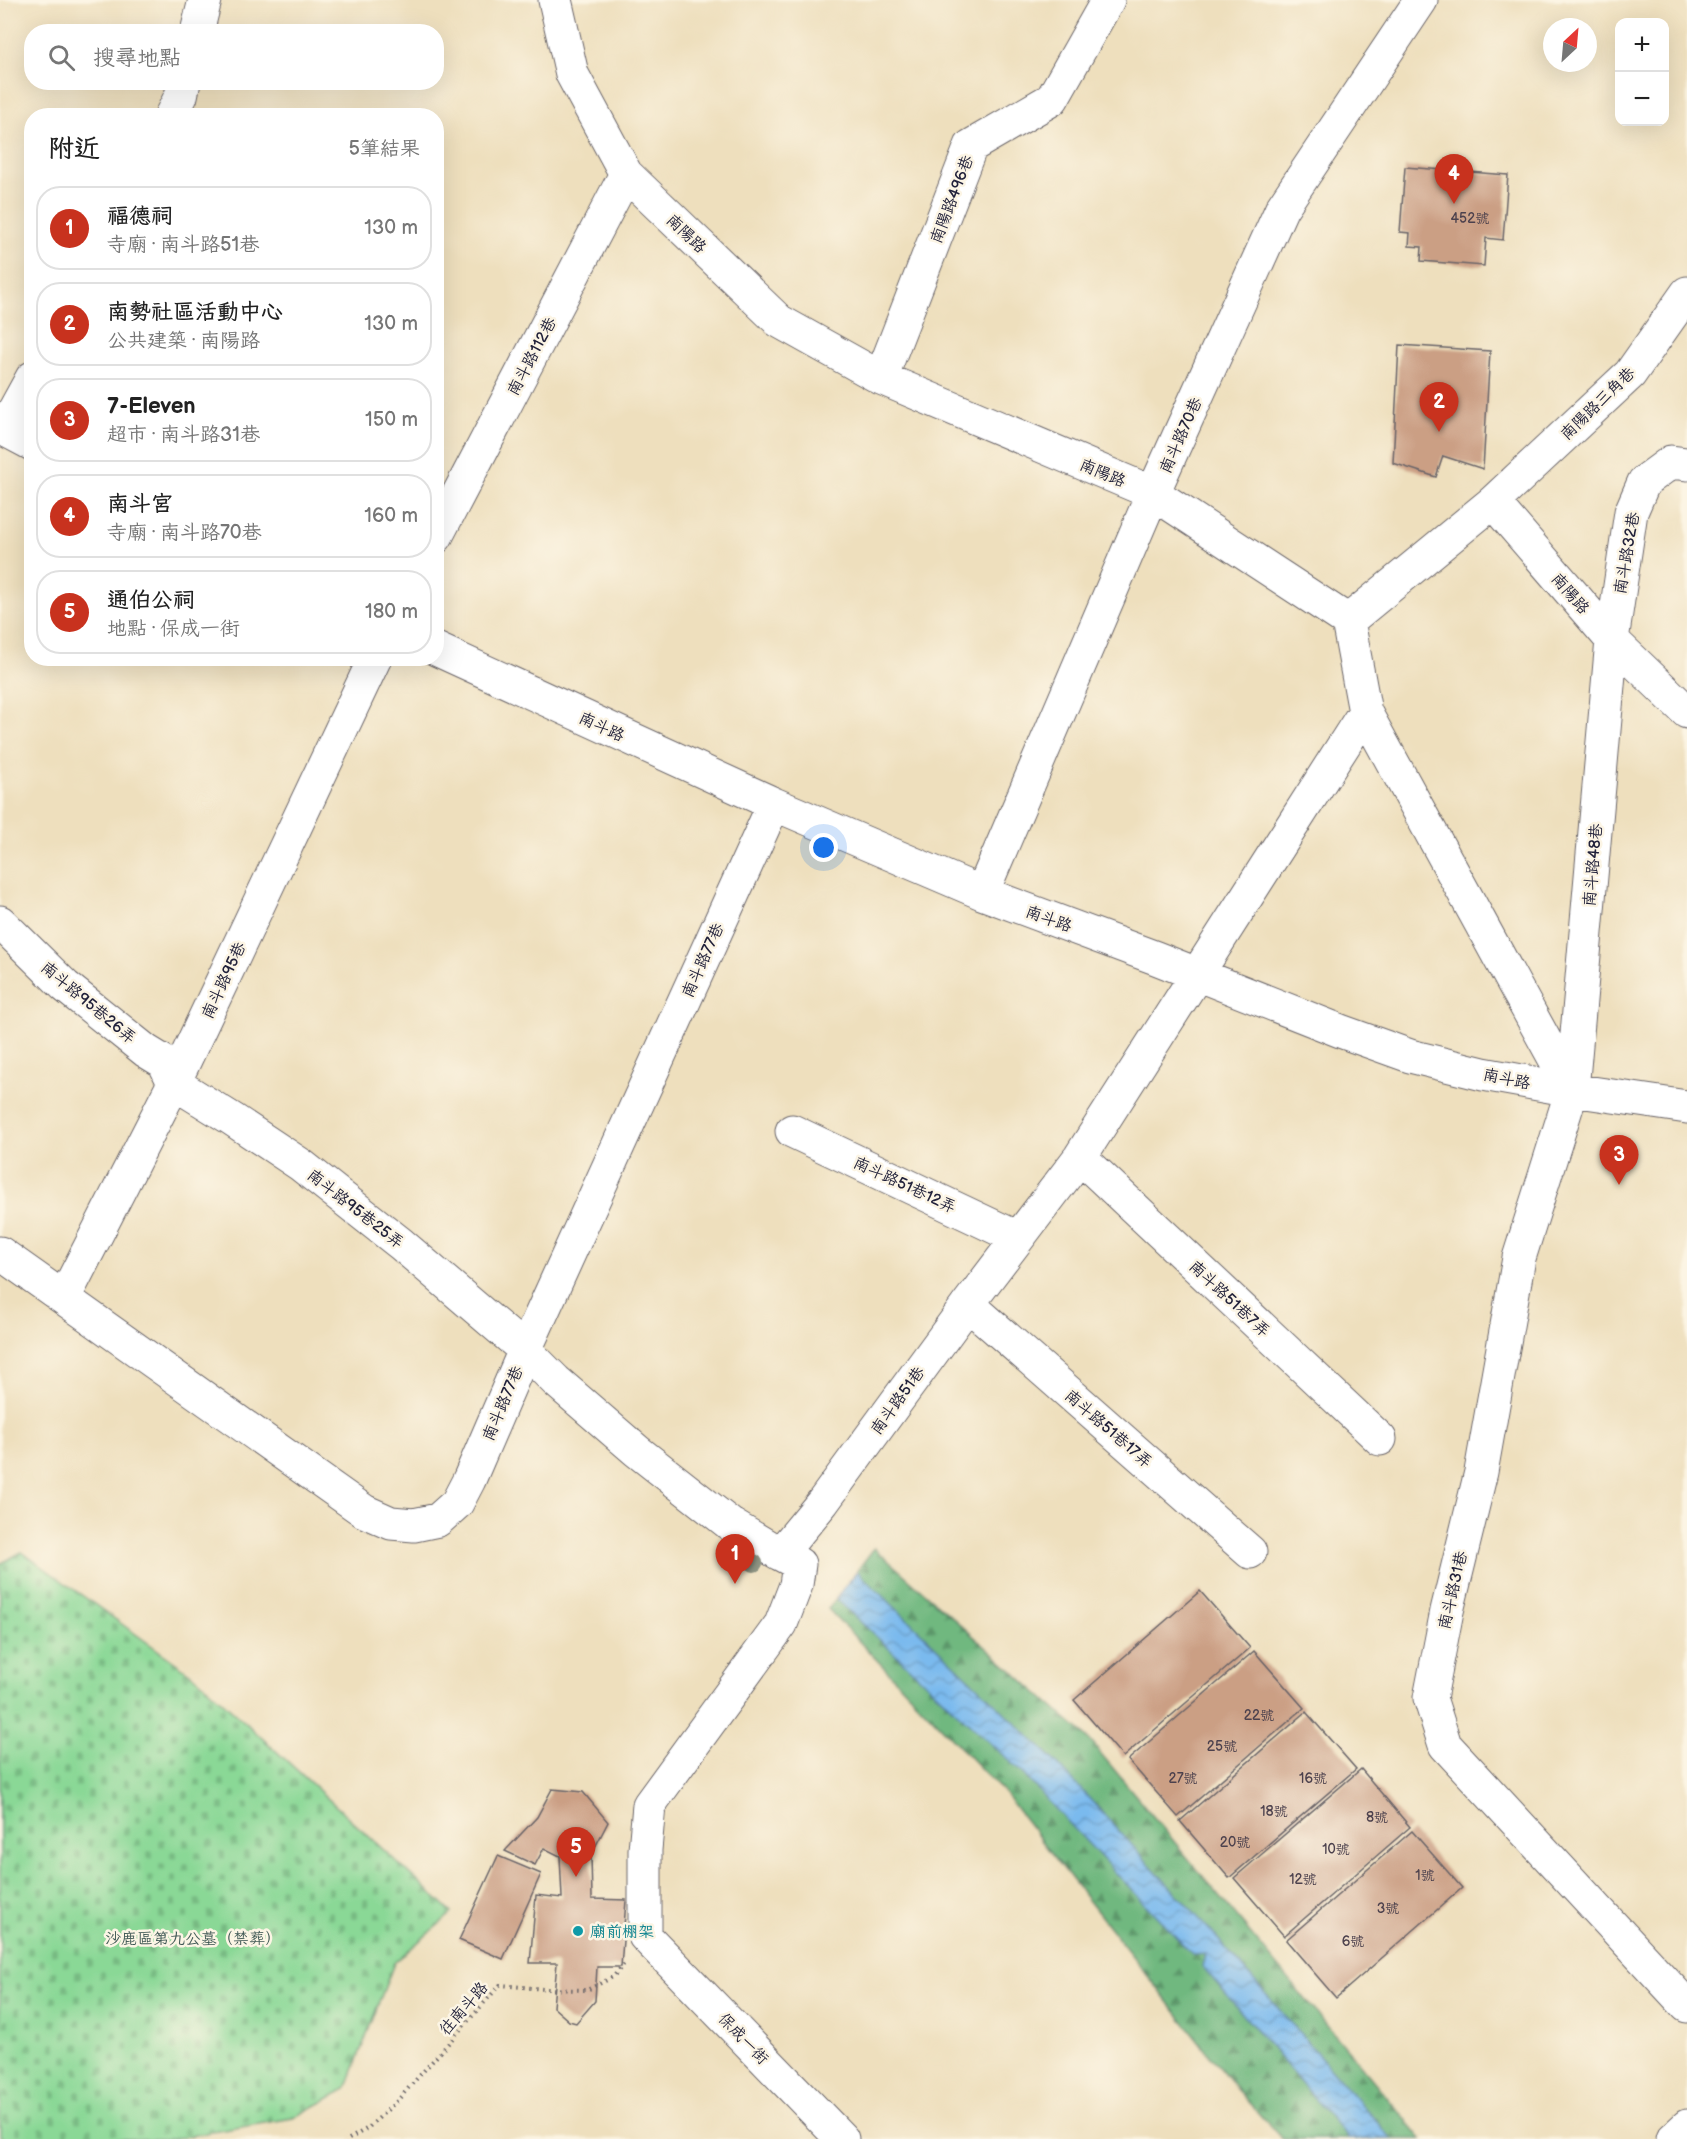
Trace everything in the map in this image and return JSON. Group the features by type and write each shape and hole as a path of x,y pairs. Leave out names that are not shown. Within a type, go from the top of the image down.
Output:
{"street":[{"path":"199,24 205,0"},
{"name":"南陽路","path":"555,0 572,74 626,174 779,321 881,378 1153,493 1348,621"},
{"name":"南陽路496巷","path":"881,378 971,146 1052,99 1108,0"},
{"name":"南斗路70巷","path":"982,893 1153,493 1282,208 1421,0"},
{"path":"175,108 182,90"},
{"name":"南斗路112巷","path":"444,522 626,174"},
{"name":"南陽路三角巷","path":"1493,502 1630,374 1687,293"},
{"path":"24,391 2,428 24,440"},
{"name":"南斗路32巷","path":"1612,640 1630,512 1644,482 1671,462 1687,464"},
{"path":"1493,502 1348,621 1365,712 1572,1090"},
{"name":"南陽路","path":"1493,502 1612,640 1687,712"},
{"name":"南斗路48巷","path":"1572,1090 1612,640"},
{"name":"南斗路","path":"444,653 774,804 982,893 1343,1032 1410,1056 1483,1074 1671,1106"},
{"name":"南斗路95巷","path":"64,1298 174,1083 371,666"},
{"name":"南斗路51巷","path":"780,1554 823,1502 968,1304 1080,1157 1365,712"},
{"name":"南斗路77巷","path":"0,1253 364,1512 391,1523 414,1525 438,1520 457,1503 469,1480 525,1350 774,804"},
{"name":"南斗路95巷26弄","path":"0,922 65,986 146,1051 165,1062 174,1083"},
{"name":"南斗路95巷25弄","path":"174,1083 301,1165 401,1244 525,1350"},
{"name":"南斗路31巷","path":"1572,1090 1519,1258 1481,1472 1447,1611 1430,1698 1445,1745 1687,2006"},
{"path":"1671,1106 1687,1134"},
{"name":"南斗路51巷12弄","path":"792,1131 1018,1238"},
{"name":"南斗路51巷7弄","path":"1080,1157 1380,1439"},
{"name":"南斗路51巷17弄","path":"968,1304 1250,1552"},
{"path":"525,1350 556,1382 637,1451 730,1524 798,1564 796,1585 781,1624 648,1805 645,1850 645,1936"},
{"name":"保成一街","path":"645,1936 842,2139"},
{"path":"1673,2139 1687,2126"}],"path":[{"name":"往南斗路","path":"349,2139 368,2128 397,2101 500,1985 586,1990 613,1977 645,1936"}],"green space":[{"path":"874,1548 1087,1737 1422,2139 1282,2139 1239,2092 1005,1794 828,1609"},
{"name":"沙鹿區第九公墓（禁葬）","path":"22,1552 198,1679 452,1913 394,1963 346,2089 293,2118 172,2139 4,2139 0,2136 0,1564"}],"water":[{"path":"857,1571 1052,1758 1217,1938 1392,2139 1349,2139 1202,1966 1205,1954 1193,1955 1022,1773 836,1599"}],"building":[{"path":"1405,167 1508,175 1503,240 1486,238 1484,266 1421,261 1422,247 1409,246 1410,233 1400,232"},
{"path":"1399,345 1490,351 1483,469 1443,456 1436,477 1393,463"},
{"path":"1200,1591 1250,1648 1123,1757 1074,1700"},
{"path":"1254,1651 1304,1708 1178,1817 1128,1760"},
{"path":"1306,1712 1356,1769 1229,1878 1180,1821"},
{"path":"1361,1769 1410,1827 1284,1936 1234,1878"},
{"path":"552,1789 583,1792 608,1822 591,1855 592,1899 626,1900 621,1967 597,1967 595,2001 576,2023 569,2021 553,2007 557,1963 530,1963 536,1895 562,1898 560,1856 544,1848 535,1865 505,1851 537,1817"},
{"path":"1412,1831 1462,1888 1336,1998 1286,1940"},
{"path":"498,1856 541,1874 503,1959 459,1940"}],"place":[{"name":"南斗宮","path":"1454,204"},
{"name":"南勢社區活動中心","path":"1439,432"},
{"name":"7-Eleven","path":"1619,1185"},
{"name":"福德祠","path":"735,1584"},
{"name":"通伯公祠","path":"576,1877"},
{"name":"廟前棚架","path":"578,1931"}]}
